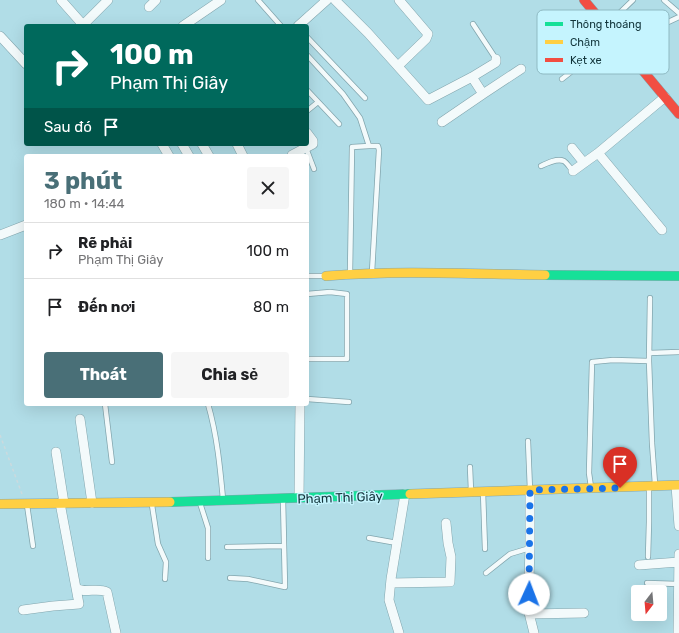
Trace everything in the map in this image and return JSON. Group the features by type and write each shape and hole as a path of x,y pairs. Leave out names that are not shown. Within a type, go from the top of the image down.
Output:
{"street":[{"path":"61,0 83,24"},
{"path":"85,24 108,0"},
{"path":"149,7 156,0"},
{"path":"186,24 221,0"},
{"path":"300,24 327,0"},
{"path":"398,66 426,39 428,34 399,0"},
{"path":"584,0 592,10"},
{"path":"340,2 428,100 472,77 496,62 496,59"},
{"path":"0,36 24,62"},
{"path":"442,122 521,69"},
{"path":"646,74 679,114"},
{"path":"472,77 483,94"},
{"path":"573,171 665,97"},
{"path":"294,154 313,144 313,141 309,136"},
{"path":"572,148 584,163"},
{"path":"598,152 662,230"},
{"path":"0,235 24,226"},
{"path":"326,276 408,273 679,276"},
{"path":"299,498 300,406"},
{"path":"80,419 92,503"},
{"path":"24,610 79,604 62,503 56,452"},
{"path":"677,486 679,526"},
{"name":"Phạm Thị Giây","path":"0,504 152,503 677,486"},
{"path":"530,490 529,614 534,633"},
{"path":"399,633 389,600 405,494"},
{"path":"391,583 450,582 452,557 448,543 446,523"},
{"path":"678,633 679,554"},
{"path":"639,565 679,562"},
{"path":"76,588 81,591 103,590 107,592 116,633"},
{"path":"529,614 584,613"}],"lane":[{"path":"258,0 279,24"},
{"path":"623,10 633,0"},
{"path":"664,0 679,13"},
{"path":"669,22 679,17"},
{"path":"473,24 496,59"},
{"path":"309,39 365,98"},
{"path":"309,57 343,94 360,118 369,146"},
{"path":"562,79 568,74"},
{"path":"309,92 339,124"},
{"path":"309,109 318,102"},
{"path":"350,274 352,147 378,146 372,274"},
{"path":"306,148 308,154"},
{"path":"309,156 314,169"},
{"path":"541,166 561,160 565,162 573,171"},
{"path":"309,276 326,276"},
{"path":"309,294 330,292 347,294 347,359 309,359"},
{"path":"648,557 652,486 649,361 650,298"},
{"path":"649,353 679,352"},
{"path":"591,489 589,457 592,362 613,360 649,361"},
{"path":"309,399 349,402"},
{"path":"105,406 112,462"},
{"path":"209,406 212,419 223,501"},
{"path":"528,441 530,490"},
{"path":"470,467 471,492"},
{"path":"483,492 485,549"},
{"path":"230,578 248,579 285,587 283,499"},
{"path":"200,501 208,528 208,558"},
{"path":"152,503 158,544 166,562 165,579"},
{"path":"25,504 33,546"},
{"path":"369,538 397,543"},
{"path":"227,547 284,546"},
{"path":"486,573 510,554 530,548"},
{"path":"647,583 678,584"}],"path":[{"path":"0,435 25,504"}],"traffic: fast":[{"path":"545,275 679,276"},
{"path":"170,502 410,494"}],"traffic: slow":[{"path":"326,276 381,273 545,275"},
{"path":"410,494 679,485"},
{"path":"0,504 170,502"}],"traffic: jam":[{"path":"584,0 592,10"},
{"path":"646,74 679,114"}],"route":[{"path":"529,594 530,490 620,488"}]}
